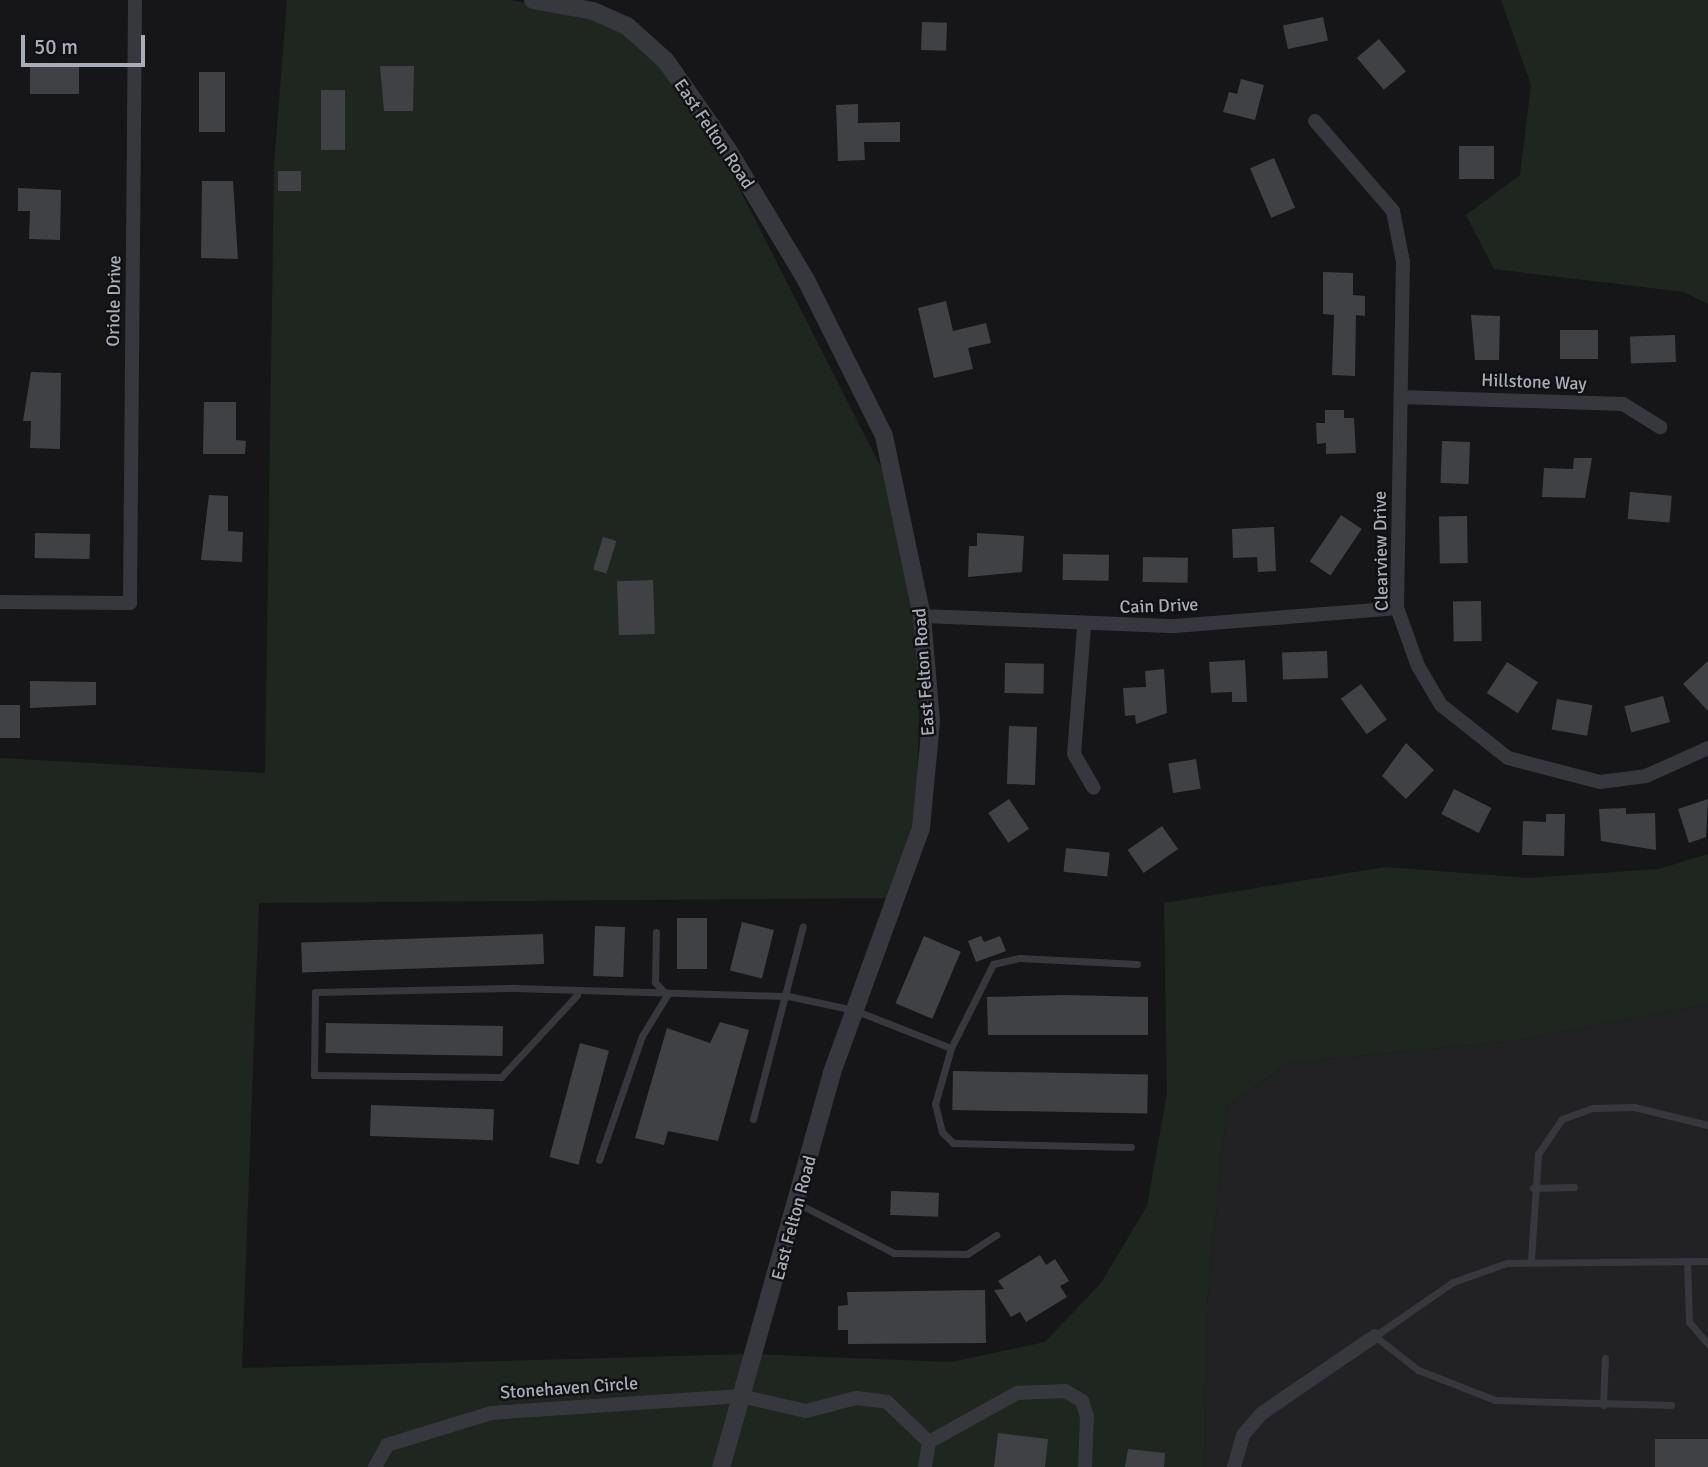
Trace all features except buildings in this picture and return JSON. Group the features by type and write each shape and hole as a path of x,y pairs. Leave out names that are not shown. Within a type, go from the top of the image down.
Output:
{"street":[{"name":"Oriole Drive","path":"0,602 130,603 135,0"},
{"name":"East Felton Road","path":"533,0 593,11 627,26 666,61 728,150 806,280 884,436 922,616 930,722 921,828 854,1010 721,1467"},
{"name":"Clearview Drive","path":"1315,121 1393,211 1403,262 1397,608 1418,666 1441,705 1508,758 1600,782 1646,776 1708,748"},
{"name":"Hillstone Way","path":"1401,397 1623,404 1660,427"},
{"name":"Cain Drive","path":"922,616 1084,627 1397,608"},
{"path":"1084,627 1074,754 1094,788"},
{"path":"1234,1467 1243,1435 1261,1414 1375,1336"},
{"path":"925,1467 929,1442 1017,1393 1065,1391 1082,1401 1087,1416 1085,1467"},
{"name":"Stonehaven Circle","path":"375,1467 387,1445 491,1413 741,1396 806,1411 856,1398 887,1402 929,1442"}],"lane":[{"path":"753,1119 788,996 803,926"},
{"path":"656,932 655,982 667,995"},
{"path":"1130,1147 953,1143 942,1132 935,1104 951,1048 993,964 1019,958 1137,964"},
{"path":"577,995 501,1077 314,1074 315,992 514,988 577,995 788,996 854,1010 951,1048"},
{"path":"599,1160 642,1036 667,995"},
{"path":"1531,1260 1533,1188 1543,1142 1577,1111 1634,1107 1708,1125"},
{"path":"1533,1188 1574,1187"},
{"path":"799,1204 894,1253 967,1254 996,1235"},
{"path":"1671,1405 1522,1404 1468,1392 1418,1370 1375,1336 1470,1273 1531,1260 1708,1261"},
{"path":"1687,1261 1689,1322 1708,1344"},
{"path":"1603,1405 1605,1358"}],"shaded area":[{"path":"287,0 510,0 609,19 650,46 702,115 895,495 922,616 916,819 895,898 259,903 242,1368 752,1354 951,1362 1045,1342 1101,1283 1147,1206 1167,1093 1164,903 1386,867 1528,878 1659,869 1708,854 1708,1004 1513,1041 1288,1063 1227,1107 1207,1306 1205,1467 0,1467 0,758 265,773 274,166"},
{"path":"1501,0 1708,0 1708,304 1684,292 1494,269 1466,215 1520,175 1531,85"},
{"path":"1708,1004 1708,1467 1205,1467 1207,1306 1227,1107 1288,1063 1513,1041"}]}
